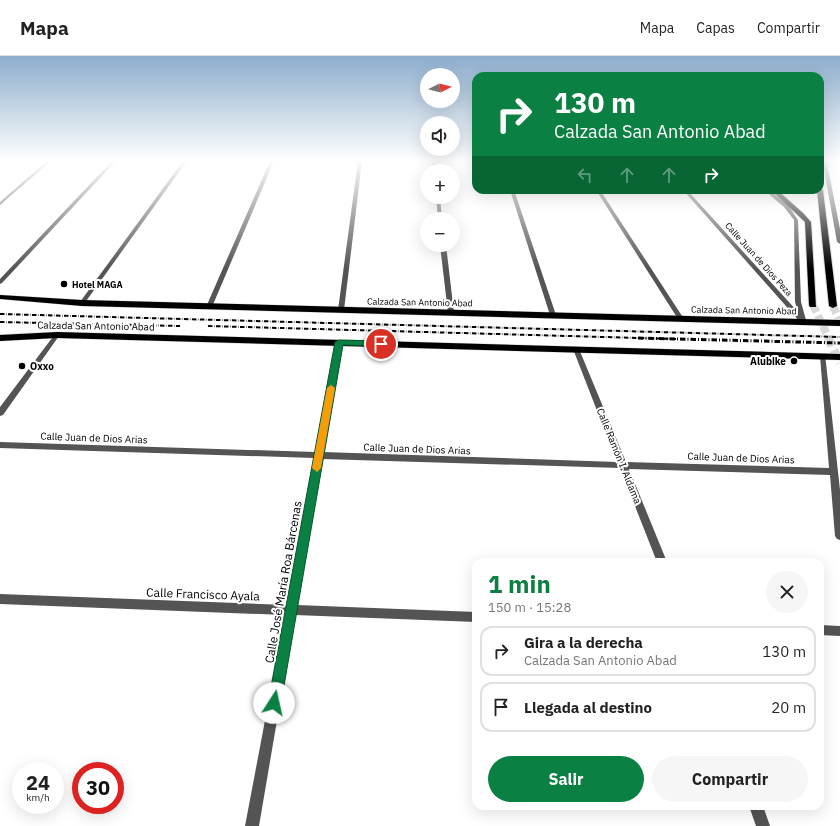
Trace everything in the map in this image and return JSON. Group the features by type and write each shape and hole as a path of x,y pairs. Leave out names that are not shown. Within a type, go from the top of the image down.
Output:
{"highway":[{"name":"Calzada San Antonio Abad","path":"0,297 82,304 840,323"},
{"name":"Calzada San Antonio Abad","path":"0,338 57,335 840,357"}],"main road":[{"path":"782,197 808,222 813,305"},
{"path":"821,197 834,306"}],"street":[{"path":"0,204 8,197"},
{"path":"0,282 80,197"},
{"path":"82,304 159,197"},
{"path":"208,307 256,197"},
{"path":"341,310 355,197"},
{"path":"514,197 553,315"},
{"path":"602,197 681,319"},
{"name":"Calle Juan de Dios Peza","path":"691,197 803,322"},
{"path":"775,197 786,206 796,220 798,302 803,322"},
{"path":"831,197 840,242"},
{"path":"444,252 451,313"},
{"path":"0,413 57,335"},
{"name":"Calle José María Roa Bárcenas","path":"252,826 339,342"},
{"name":"Calle Ramón I. Aldama","path":"576,349 660,558"},
{"path":"823,356 840,536"},
{"name":"Calle Juan de Dios Arias","path":"0,445 318,457 834,472"},
{"name":"Calle Francisco Ayala","path":"0,599 472,617"},
{"path":"824,630 840,631"},
{"path":"758,810 764,826"}],"tunnel":[{"path":"813,305 829,339"},
{"path":"833,306 840,321"},
{"path":"828,338 840,363"}],"railway":[{"path":"0,314 840,337"},
{"path":"0,322 180,326"},
{"path":"208,326 656,338"},
{"path":"638,338 656,338"},
{"path":"656,338 840,343"},
{"path":"656,338 676,339"}],"slow traffic":[{"path":"317,468 331,388"}],"place":[{"name":"Hotel MAGA","path":"64,284"},
{"name":"Alubike","path":"794,361"},
{"name":"Oxxo","path":"22,366"}],"route":[{"path":"274,703 339,342 381,344"}]}
